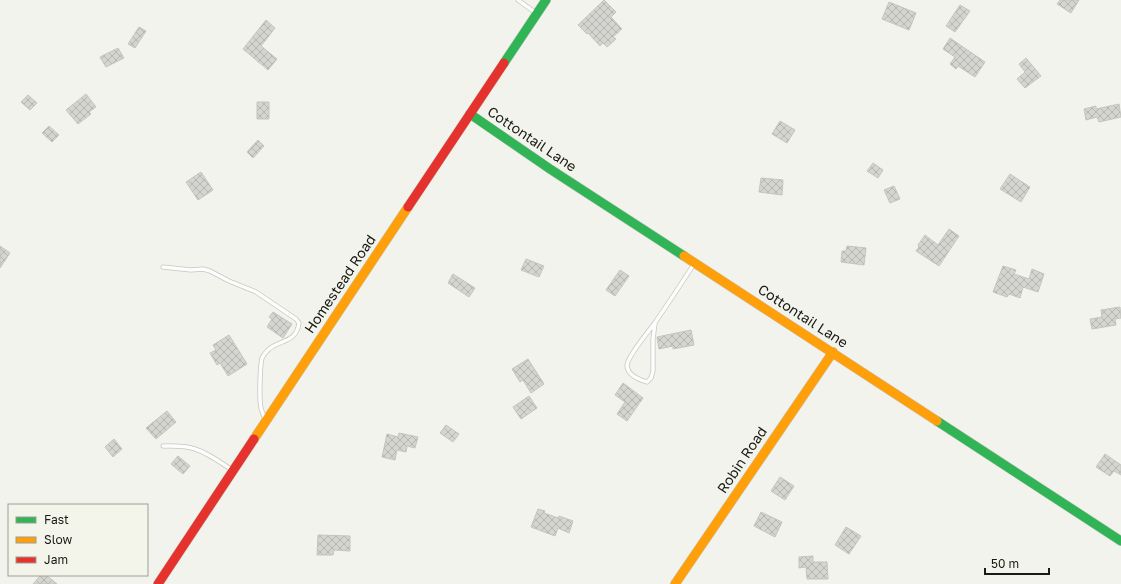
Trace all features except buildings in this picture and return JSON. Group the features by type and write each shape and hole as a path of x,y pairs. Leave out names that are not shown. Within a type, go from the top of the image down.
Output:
{"street":[{"name":"Homestead Road","path":"158,584 232,470 546,0"},
{"name":"Cottontail Lane","path":"470,114 550,169 1121,541"},
{"name":"Robin Road","path":"675,584 833,352"}],"lane":[{"path":"518,0 537,13"},
{"path":"655,323 653,340 653,371 651,378 647,382 635,377 630,372 627,365 631,356 695,263"},
{"path":"163,267 191,270 203,269 210,271 229,281 256,292 296,319 299,323 298,330 293,336 267,350 262,358 260,407 266,420"},
{"path":"163,446 190,447 196,449 216,459 232,470"}],"traffic: fast":[{"path":"504,63 546,0"},
{"path":"470,114 550,169 684,256"},
{"path":"937,421 1121,541"}],"traffic: slow":[{"path":"254,439 408,207"},
{"path":"684,256 937,421"},
{"path":"675,584 833,352"}],"traffic: jam":[{"path":"408,207 504,63"},
{"path":"158,584 254,439"}]}
